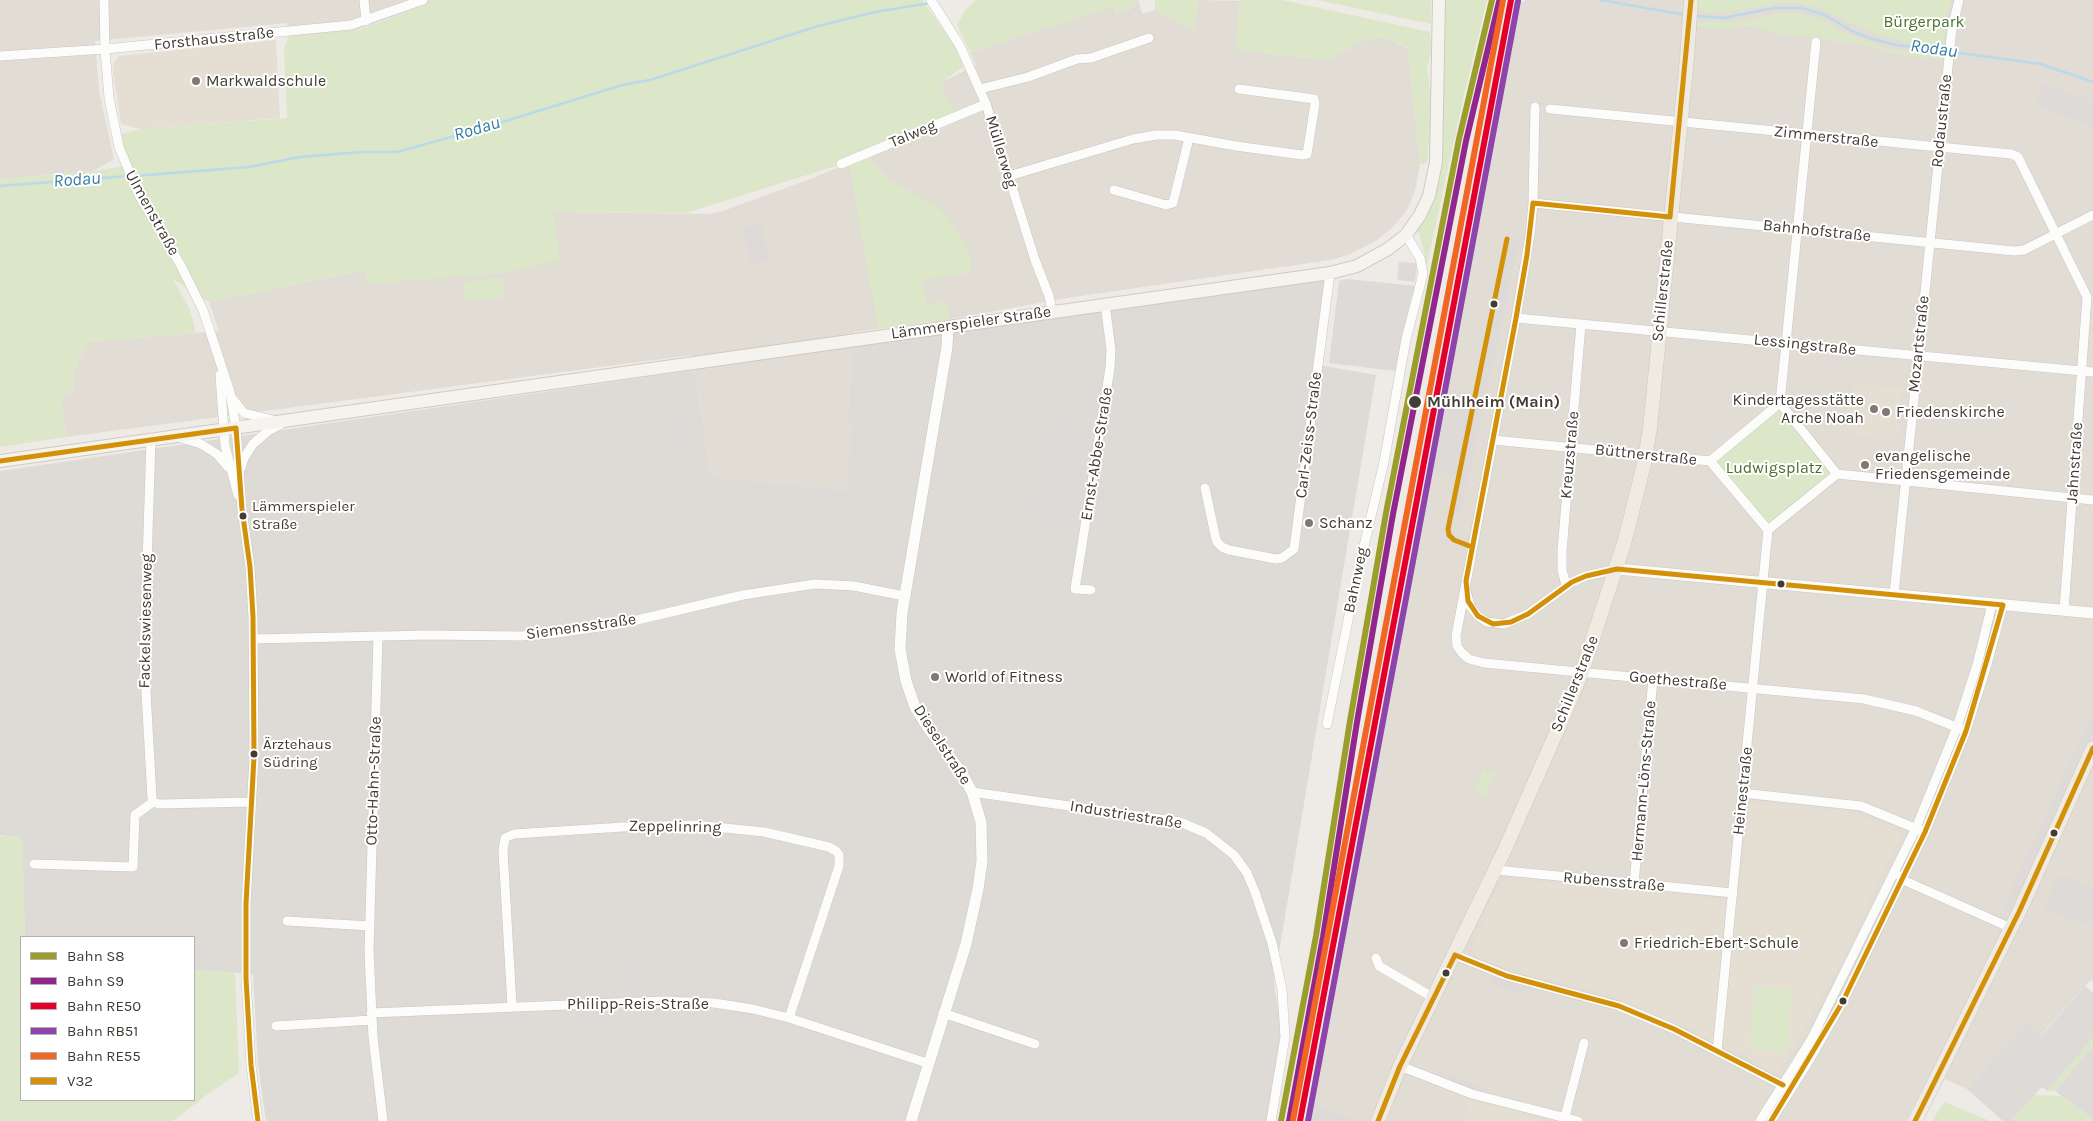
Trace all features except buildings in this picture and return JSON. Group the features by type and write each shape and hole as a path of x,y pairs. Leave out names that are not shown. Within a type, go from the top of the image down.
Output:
{"main road":[{"name":"Lämmerspieler Straße","path":"0,461 1330,273 1368,261 1388,250 1414,226 1426,205 1436,170 1439,0"},
{"name":"Schillerstraße","path":"1378,1121 1400,1066 1496,870 1582,672 1617,569 1646,455 1691,4"},
{"path":"1915,1121 2011,928 2093,748"}],"street":[{"name":"Ulmenstraße","path":"104,0 105,50 113,124 126,166 135,186 196,292 230,392 230,429"},
{"path":"364,0 366,21"},
{"name":"Forsthausstraße","path":"0,56 105,50 336,27 366,21 423,0"},
{"name":"Rodaustraße","path":"1930,243 1948,64 1954,18 1959,0"},
{"name":"Müllerweg","path":"934,4 960,46 986,104 1035,260 1049,296 1052,312"},
{"path":"980,89 1028,77 1077,59 1091,58 1149,38"},
{"path":"1816,42 1780,403 1710,461 1768,530 1837,474"},
{"path":"1008,176 1140,138 1164,134 1236,146 1306,154 1315,104 1314,99 1239,89"},
{"name":"Talweg","path":"841,164 986,104"},
{"path":"1535,107 1533,202 1527,256 1466,580 1466,594 1474,612 1487,622 1499,624 1511,622 1528,614 1566,585 1586,576 1617,569 2093,612"},
{"name":"Zimmerstraße","path":"1550,109 2018,157 2056,233"},
{"path":"1114,190 1166,205 1173,204 1189,138"},
{"name":"Bahnhofstraße","path":"1533,202 2019,251 2093,215"},
{"name":"Jahnstraße","path":"2056,233 2090,296 2082,371 2064,610"},
{"name":"Bahnweg","path":"1327,724 1358,571 1384,462 1407,334 1423,274 1420,258 1406,235"},
{"name":"Mozartstraße","path":"1894,594 1930,243"},
{"name":"Carl-Zeiss-Straße","path":"1205,488 1217,542 1222,547 1276,559 1282,558 1294,548 1330,273"},
{"name":"Ernst-Abbe-Straße","path":"1091,590 1075,589 1110,368 1111,350 1105,304"},
{"name":"Lessingstraße","path":"1516,318 2093,372"},
{"name":"Kreuzstraße","path":"1566,585 1562,570 1562,551 1581,324"},
{"name":"Dieselstraße","path":"910,1121 969,930 981,874 983,848 981,822 972,792 960,770 928,728 910,695 903,670 900,647 900,627 904,596 947,347 948,327"},
{"name":"Ulmenstraße","path":"219,360 230,429"},
{"name":"Lämmerspieler Straße","path":"230,392 244,413 270,420 286,421"},
{"path":"1780,403 1837,474 2093,500"},
{"name":"Lämmerspieler Straße","path":"171,437 201,444 222,459 236,474 253,444 268,431 286,421"},
{"path":"230,429 250,567 253,639 254,757 246,904 246,978 251,1065 258,1121"},
{"name":"Fackelswiesenweg","path":"151,439 144,657 151,795 153,802"},
{"name":"Büttnerstraße","path":"1493,440 1710,461"},
{"name":"Heinestraße","path":"1716,1051 1768,530"},
{"name":"Goethestraße","path":"1466,580 1456,641 1459,649 1466,657 1484,663 1823,694 1880,702 1916,711 1961,729"},
{"name":"Siemensstraße","path":"253,639 378,636 522,636 565,633 620,624 743,595 814,584 843,585 904,596"},
{"path":"1771,1121 1792,1090 1834,1016 1903,880 1925,832 1961,729 1977,665 1997,604"},
{"name":"Otto-Hahn-Straße","path":"378,636 370,926 371,1017 383,1121"},
{"name":"Hermann-Löns-Straße","path":"1634,884 1654,679"},
{"path":"1760,1121 1811,1040 1833,998 1900,863 1961,729"},
{"name":"Industriestraße","path":"972,792 1180,822 1206,833 1234,855 1254,887 1272,943 1282,989 1285,1037 1271,1121"},
{"path":"1742,793 1861,806 1925,832"},
{"path":"34,864 133,867 135,815 153,802 159,804 252,802"},
{"name":"Zeppelinring","path":"512,1006 503,851 506,838 514,834 623,827 695,825 764,832 829,847 836,851 838,855 839,866 789,1018"},
{"path":"1900,863 1899,873 1903,880 2011,928"},
{"name":"Rubensstraße","path":"1496,870 1733,893"},
{"path":"287,921 370,926"},
{"path":"1455,955 1513,978 1596,998 1655,1020 1792,1090"},
{"path":"1376,958 1379,966 1434,998"},
{"name":"Philipp-Reis-Straße","path":"371,1017 512,1006 690,1002 753,1009 789,1018 927,1063"},
{"path":"943,1013 1035,1044"},
{"path":"276,1026 371,1017"},
{"path":"1564,1117 1584,1043"},
{"path":"1400,1066 1472,1094 1551,1118 1564,1117 1578,1121"}],"shaded area":[{"path":"0,0 439,0 351,32 288,37 287,23 95,41 99,91 114,159 93,171 0,179"},
{"path":"1199,0 1239,1 1237,50 1327,60 1365,40 1378,37 1387,38 1408,49 1420,164 1415,191 1407,210 1394,226 1376,241 1348,255 1330,260 1067,298 950,319 854,332 847,422 852,423 847,490 711,476 693,355 66,437 61,397 72,392 74,371 88,342 219,331 209,302 365,270 368,284 553,212 710,214 723,211 810,179 957,119 940,83 976,65 970,52 1113,7 1116,14 1128,10 1139,2 1142,14 1155,10 1193,29"},
{"path":"1525,0 2093,0 2093,981 2090,980 2041,1035 2026,1022 1967,1089 1931,1073 1906,1121 1306,1121 1341,937 1344,908 1476,225 1516,1 1524,2"},
{"name":"Markwaldschule","path":"276,40 280,118 140,129 121,124 113,71 114,62 119,56"},
{"path":"2043,83 2093,101 2093,128 2037,104"},
{"path":"762,224 769,260 750,264 743,228"},
{"path":"1514,237 1519,240 1460,515 1452,513 1460,476 1427,471 1444,389 1477,394 1510,240"},
{"path":"1399,262 1417,263 1415,282 1397,280"},
{"path":"1325,279 1313,364 1376,375 1274,982 1281,1027 1280,1052 1267,1121 266,1121 258,1064 253,974 195,970 195,936 25,936 22,838 0,835 0,471 695,370 711,476 846,490 852,423 847,422 853,346"},
{"path":"1347,279 1416,286 1395,371 1329,363 1339,281"},
{"path":"910,343 911,350 927,351 933,369 928,368 924,357 911,357 911,351 880,356 878,349"},
{"name":"Kindertagesstätte Arche Noah","path":"1855,383 1902,388 1897,440 1858,437 1844,414 1850,404"},
{"path":"687,411 688,425 665,428 664,414"},
{"path":"1046,422 1088,429 1074,516 1077,516 1072,527 1030,520"},
{"path":"690,432 691,446 666,450 664,435"},
{"path":"2093,713 2093,735 2012,914 2003,909"},
{"path":"1749,803 1849,812 1879,822 1902,835 1841,962 1779,1074 1653,1012 1615,997 1520,972 1478,958 1471,952 1496,891 1502,882 1508,879 1740,901"},
{"path":"2059,874 2093,889 2093,926 2084,922 2083,924 2044,908"},
{"path":"622,935 629,935 632,993 625,994"},
{"path":"1491,975 1534,989 1532,996 1493,984"},
{"path":"2085,986 2093,993 2093,1038 2047,1091 2042,1087 2011,1121 2003,1121 1967,1089 2026,1022 2042,1035"},
{"path":"2093,1046 2093,1119 2055,1091"},
{"path":"1441,1072 1487,1088 1485,1095 1432,1076"},
{"path":"1465,1097 1545,1121 1464,1121 1466,1110"},
{"path":"1314,1105 1350,1118 1349,1121 1311,1121"}],"green space":[{"path":"439,0 922,0 968,64 940,83 958,119 868,156 889,180 935,205 945,213 965,242 971,261 968,273 923,280 927,303 947,302 950,319 878,329 849,164 861,158 686,213 554,212 560,260 506,273 367,284 364,270 209,302 173,279 190,310 196,333 88,342 74,371 72,393 61,397 66,437 0,447 0,179 93,171 125,166 116,135 140,129 287,118 284,48 288,37 359,30"},
{"path":"976,0 1138,0 1139,2 1127,10 1115,14 1113,7 970,52 957,25 965,10"},
{"path":"1155,0 1199,0 1193,30 1155,10"},
{"path":"1240,0 1282,0 1430,32 1432,49 1427,67 1432,108 1427,163 1420,164 1408,48 1387,38 1378,37 1365,40 1327,60 1237,50"},
{"path":"1317,0 1431,0 1431,24"},
{"path":"1445,0 1487,0 1465,90 1427,265 1419,232 1414,234 1430,211 1439,179 1442,153"},
{"name":"Bürgerpark","path":"1698,0 1952,0 1948,12 1943,46 1910,43 1880,36 1814,6 1798,3 1776,4 1722,13 1703,12 1698,9"},
{"path":"1798,13 1820,18 1849,35 1872,43 1901,51 1943,56 1942,60 1899,55 1868,46 1777,33 1751,26 1727,30 1697,26 1697,23 1701,21 1736,22 1778,14"},
{"path":"503,278 505,298 465,301 463,282"},
{"name":"Ludwigsplatz","path":"1780,409 1832,474 1768,525 1716,462"},
{"path":"1483,770 1494,775 1486,795 1474,791"},
{"path":"0,836 22,837 25,936 20,936 20,1101 195,1101 195,970 235,972 239,1073 173,1121 0,1121"},
{"path":"1755,986 1792,990 1786,1052 1749,1049"},
{"path":"2093,1038 2093,1046 2055,1091 2047,1091"},
{"path":"2035,1095 2061,1096 2093,1119 2093,1121 2011,1121"},
{"path":"1944,1102 1990,1121 1932,1121"}],"waterway":[{"name":"Rodau","path":"1601,0 1686,15"},
{"name":"Rodau","path":"134,176 249,167 300,157 362,152 397,152 480,129 622,85 650,80 818,26 875,12 930,3"},
{"name":"Rodau","path":"1694,16 1724,18 1774,8 1802,8 1825,15 1852,31 1869,38 1897,45 1947,52"},
{"name":"Rodau","path":"1952,52 2041,64 2093,82"},
{"name":"Rodau","path":"0,186 128,176"}],"rail line":[{"name":"S8","path":"1281,1121 1316,936 1350,721 1386,513 1459,139 1492,0"},
{"name":"RE55","path":"1293,1120 1503,0"},
{"name":"RE50","path":"1300,1121 1511,0"},
{"name":"RB51","path":"1308,1121 1518,1"},
{"name":"S9","path":"1289,1121 1323,937 1357,722 1393,514 1466,141 1499,2"}],"transit line":[{"name":"V32","path":"1533,203 1670,217 1691,0"},
{"name":"V32","path":"1533,203 1527,255 1516,318 1466,581 1468,601 1478,616 1493,624 1511,622 1528,614 1572,582 1586,576 1617,569 2003,605 1966,731 1925,832 1842,1003 1771,1121"},
{"name":"V32","path":"1472,547 1454,540 1449,535 1448,529 1507,239"},
{"name":"V32","path":"0,461 236,428 253,617 254,757 246,904 246,978 251,1065 258,1121"},
{"name":"V32","path":"1915,1121 2019,912 2093,748"},
{"name":"V32","path":"1455,955 1507,976 1619,1006 1674,1029 1783,1085"},
{"name":"V32","path":"1378,1121 1400,1066 1455,955"}],"place":[{"name":"Markwaldschule","path":"196,81"},
{"name":"Mühlheim (Main)","path":"1415,402"},
{"name":"Kindertagesstätte Arche Noah","path":"1874,409"},
{"name":"Friedenskirche","path":"1886,412"},
{"name":"evangelische Friedensgemeinde","path":"1865,465"},
{"name":"Lämmerspieler Straße","path":"243,516"},
{"name":"Schanz","path":"1309,523"},
{"name":"World of Fitness","path":"935,677"},
{"name":"Ärztehaus Südring","path":"254,754"},
{"name":"Friedrich-Ebert-Schule","path":"1624,943"}]}
